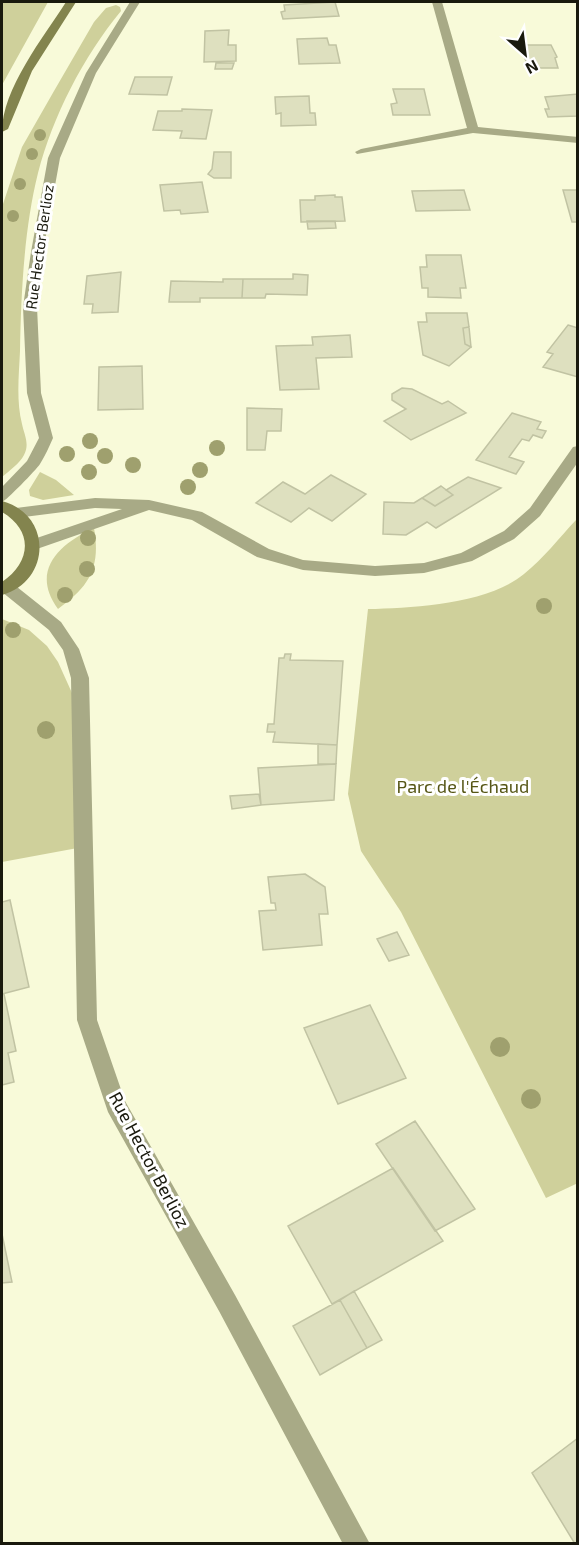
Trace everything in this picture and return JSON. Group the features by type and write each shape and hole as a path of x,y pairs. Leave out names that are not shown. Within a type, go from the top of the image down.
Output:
{"main road":[{"path":"2,129 27,71 70,2"},
{"path":"2,506 16,513 26,522 32,533 34,545 31,560 21,574 4,588"}],"street":[{"name":"Rue Hector Berlioz","path":"2,497 12,483 33,464 46,438 34,393 30,307 37,252 54,158 91,73 135,2"},
{"path":"437,2 473,130"},
{"path":"361,152 473,130 578,140"},
{"path":"16,513 95,503 150,505 197,516 263,553 303,565 375,571 424,568 466,557 509,535 535,512 578,450"},
{"path":"34,545 108,517 150,505"},
{"name":"Rue Hector Berlioz","path":"4,588 55,626 71,649 80,678 87,1020 116,1105 238,1323 357,1544"}],"green space":[{"path":"2,2 48,2 2,85"},
{"path":"116,5 121,11 94,48 71,88 52,130 38,173 26,239 21,307 18,397 26,447 20,461 2,477 2,207 22,147 94,22 106,8"},
{"path":"40,472 56,480 74,495 43,500 30,496 29,490"},
{"name":"Parc de l'Échaud","path":"576,520 578,521 578,1183 546,1198 401,912 361,851 348,794 368,609 428,605 471,598 491,592 524,574"},
{"path":"94,528 96,554 90,575 78,593 58,609 50,595 47,583 52,560 70,542"},
{"path":"2,619 29,630 47,646 58,662 72,693 83,847 2,862"}],"building":[{"path":"335,2 339,16 283,19 281,12 285,11 284,5"},
{"path":"229,30 228,45 236,45 236,61 204,62 205,31"},
{"path":"327,38 329,45 336,45 340,63 299,64 297,39"},
{"path":"521,45 551,45 557,57 555,58 558,68 528,68"},
{"path":"216,63 234,63 232,69 215,69"},
{"path":"135,77 172,77 167,95 129,94"},
{"path":"393,89 424,89 430,115 393,115 391,104 397,103"},
{"path":"578,94 578,116 548,117 545,109 549,109 545,97"},
{"path":"309,96 310,113 315,113 316,125 281,126 281,113 276,114 275,97"},
{"path":"182,109 212,110 206,139 180,138 182,131 153,130 158,111 182,111"},
{"path":"214,152 231,152 231,178 214,178 208,174 212,169"},
{"path":"202,182 208,212 181,214 180,210 164,211 160,185"},
{"path":"464,190 470,210 416,211 412,191"},
{"path":"563,190 578,190 578,222 572,222"},
{"path":"335,195 335,197 342,197 345,221 301,222 300,200 315,200 315,196"},
{"path":"307,221 335,221 336,228 308,229"},
{"path":"426,255 461,255 466,288 460,288 461,298 428,297 428,288 422,288 420,267 427,267"},
{"path":"121,272 118,312 92,313 93,304 84,304 87,276"},
{"path":"293,274 308,275 307,295 266,294 265,298 242,298 243,279 293,279"},
{"path":"223,279 243,279 242,298 200,298 200,302 169,302 171,281 223,282"},
{"path":"426,313 467,313 469,327 463,328 465,344 471,347 449,366 423,355 418,322 427,322"},
{"path":"568,325 578,328 578,377 543,367 553,354 547,352"},
{"path":"469,327 471,347 465,344 463,328"},
{"path":"350,335 352,357 316,358 319,389 280,390 276,346 313,345 312,337"},
{"path":"142,366 143,409 98,410 99,367"},
{"path":"402,388 412,389 442,404 448,401 466,413 411,440 384,421 406,409 392,400 392,394"},
{"path":"247,408 282,409 281,431 267,431 265,450 247,450"},
{"path":"512,413 541,422 537,429 546,431 542,438 533,435 529,441 522,439 509,457 524,462 516,474 476,460"},
{"path":"331,475 366,494 332,521 309,508 291,522 256,503 283,482 305,494"},
{"path":"468,477 501,488 436,528 427,522 406,535 383,534 384,502 414,503 422,498 435,506 453,495 446,490"},
{"path":"441,486 453,495 435,506 422,498"},
{"path":"285,654 291,654 290,660 343,661 337,745 273,742 275,732 267,732 268,724 274,724 279,658 284,658"},
{"path":"318,744 337,745 336,764 318,764"},
{"path":"336,764 334,800 261,805 258,768"},
{"path":"259,794 261,805 232,809 230,796"},
{"path":"305,874 325,887 328,914 319,914 322,945 263,950 259,911 276,910 275,903 271,903 268,877"},
{"path":"10,900 29,987 2,994 2,902"},
{"path":"397,932 409,955 389,961 377,939"},
{"path":"2,994 4,994 16,1051 8,1053 14,1082 2,1085"},
{"path":"370,1005 406,1078 338,1104 304,1028"},
{"path":"415,1121 475,1209 435,1231 376,1144"},
{"path":"393,1168 443,1241 332,1304 288,1226"},
{"path":"2,1234 12,1282 2,1283"},
{"path":"354,1291 382,1340 367,1348 340,1300"},
{"path":"340,1300 367,1348 320,1375 293,1326"},
{"path":"578,1438 578,1544 575,1544 532,1473"}]}
